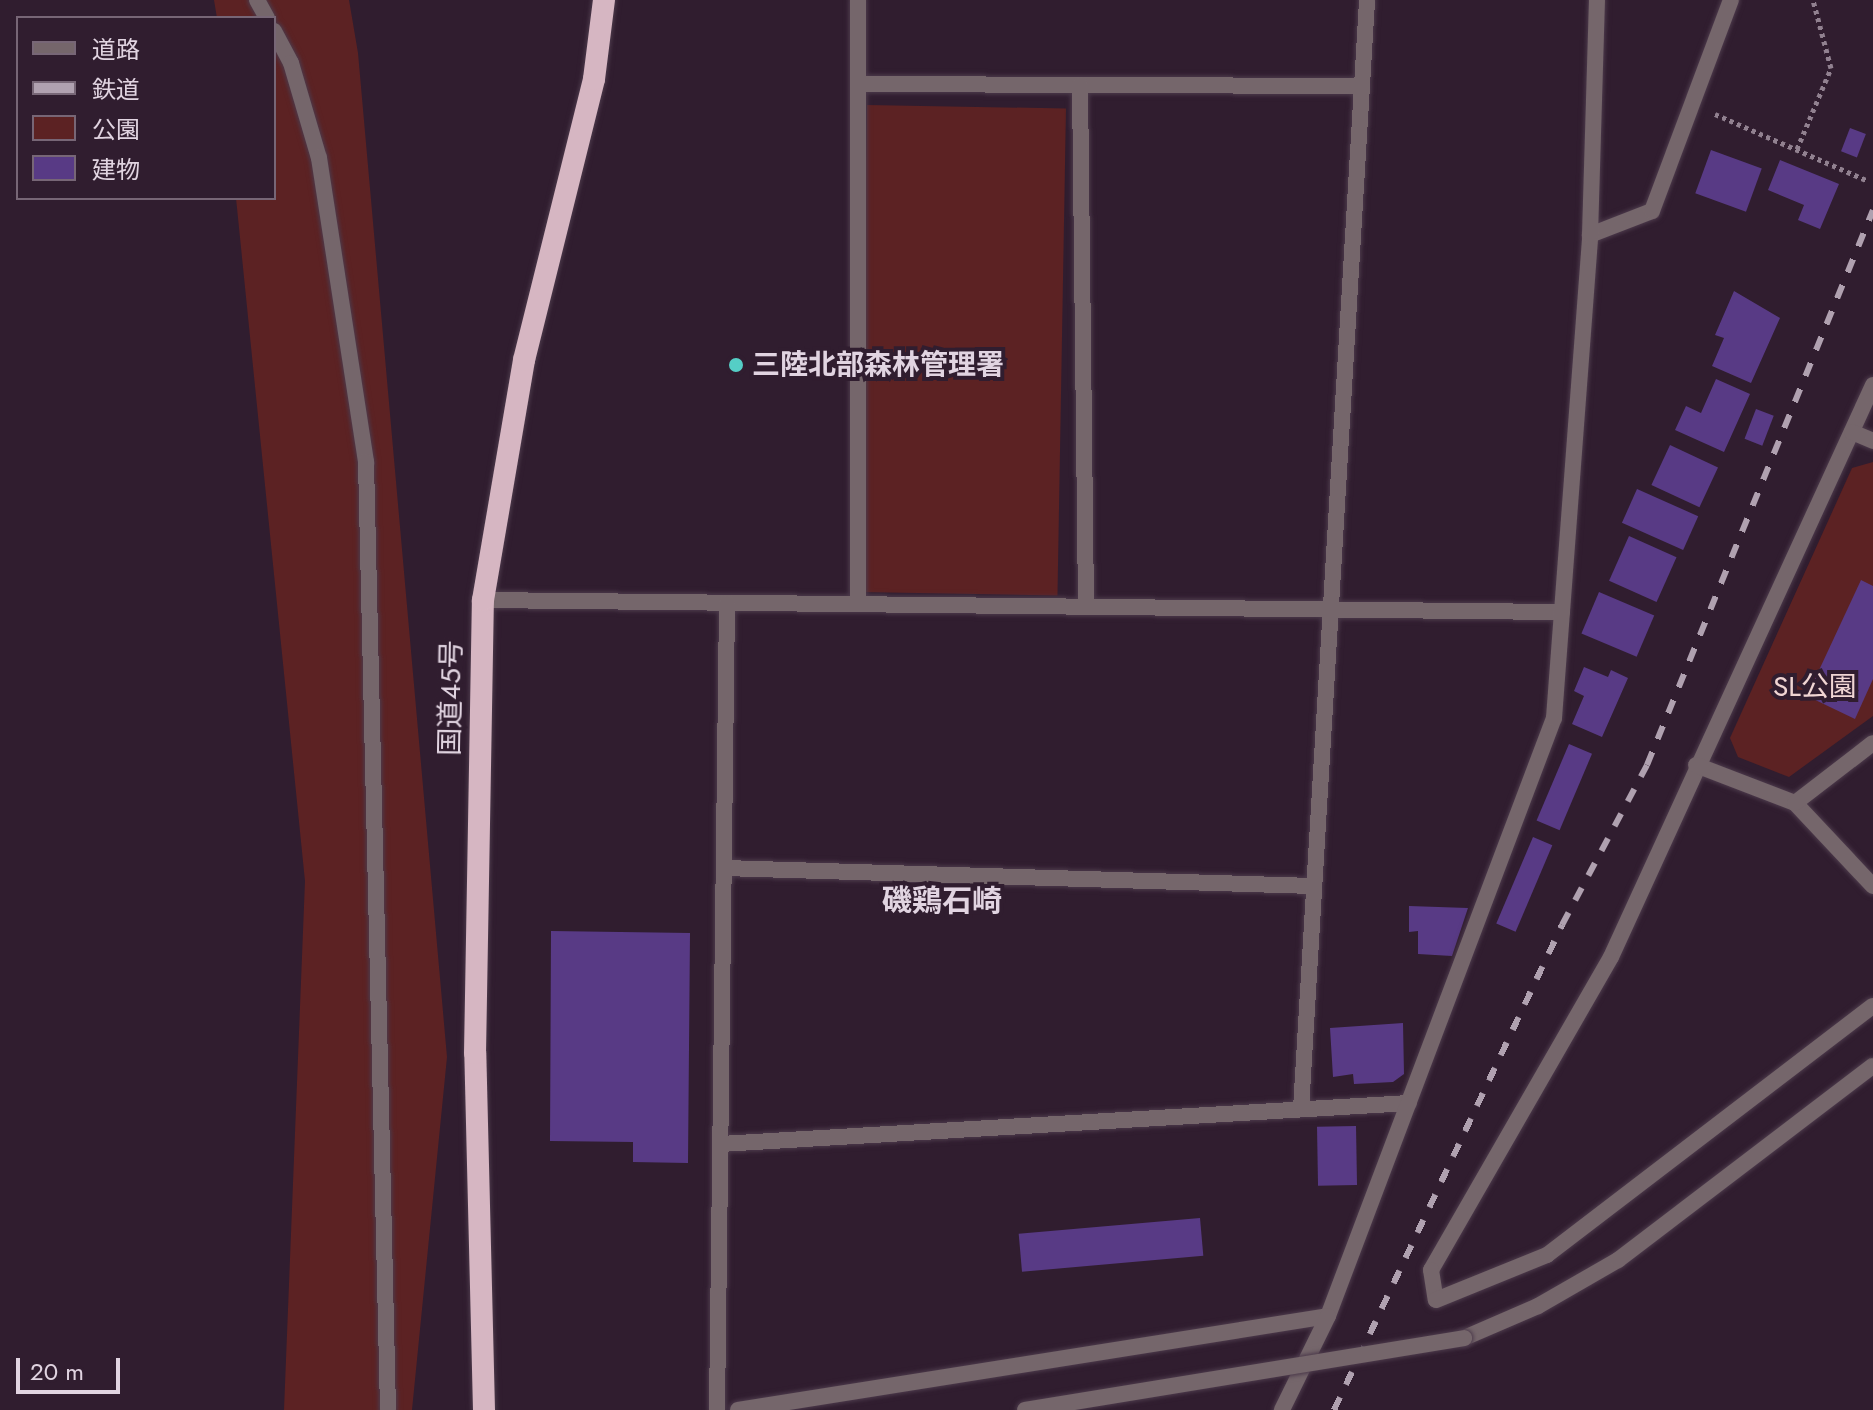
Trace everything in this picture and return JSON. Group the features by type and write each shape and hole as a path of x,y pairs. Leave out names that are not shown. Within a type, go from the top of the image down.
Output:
{"highway":[{"name":"国道45号","path":"484,1410 475,1053 483,600 524,360 594,79 604,0"}],"street":[{"path":"858,0 858,604"},
{"path":"1301,1109 1367,0"},
{"path":"1282,1410 1328,1316 1554,718 1590,235 1597,0"},
{"path":"1590,235 1652,211 1731,0"},
{"path":"276,35 291,63 319,158 366,462 388,1410"},
{"path":"858,84 1362,86"},
{"path":"1080,85 1086,607"},
{"path":"1873,385 1696,765 1611,957 1431,1270 1436,1300 1547,1255 1873,1006"},
{"path":"1852,432 1873,441"},
{"path":"483,600 1562,612"},
{"path":"717,1410 727,603"},
{"path":"1795,803 1873,743"},
{"path":"1696,765 1795,803 1873,886"},
{"path":"724,868 1313,886"},
{"path":"1025,1410 1464,1338 1538,1306 1618,1260 1873,1066"},
{"path":"721,1144 1409,1103"},
{"path":"738,1410 1328,1316"}],"path":[{"path":"1797,149 1831,68 1813,0"},
{"path":"1693,104 1868,181"}],"green space":[{"path":"214,0 349,0 358,53 447,1057 412,1410 284,1410 305,881 236,200 276,200 276,16 217,16"},
{"path":"867,105 1066,108 1057,595 859,592"},
{"name":"SL公園","path":"1873,462 1873,716 1789,777 1738,757 1730,738 1852,468"}],"building":[{"path":"1850,128 1866,134 1857,157 1841,151"},
{"path":"1711,150 1762,168 1746,212 1695,193"},
{"path":"1780,160 1839,184 1820,229 1798,220 1804,205 1768,190"},
{"path":"1734,291 1780,318 1751,383 1712,366 1724,338 1715,335"},
{"path":"1716,379 1750,394 1724,452 1675,430 1686,406 1701,413"},
{"path":"1756,409 1774,416 1762,446 1745,439"},
{"path":"1670,445 1718,467 1699,507 1651,485"},
{"path":"1637,489 1698,516 1683,550 1622,523"},
{"path":"1629,536 1677,557 1657,602 1609,581"},
{"path":"1861,580 1873,586 1873,679 1855,719 1807,696"},
{"path":"1599,592 1654,615 1637,657 1581,633"},
{"path":"1584,667 1608,677 1611,670 1628,678 1602,737 1572,724 1584,696 1574,691"},
{"path":"1569,744 1592,754 1560,830 1537,820"},
{"path":"1533,837 1552,845 1516,932 1496,924"},
{"path":"1409,906 1468,908 1452,956 1418,954 1418,931 1409,932"},
{"path":"551,931 690,933 688,1163 633,1162 633,1142 550,1141"},
{"path":"1403,1023 1404,1074 1393,1082 1354,1084 1353,1074 1333,1077 1330,1028"},
{"path":"1356,1126 1357,1185 1318,1186 1317,1127"},
{"path":"1200,1218 1203,1256 1022,1272 1019,1234"}],"railway":[{"path":"1334,1410 1562,925 1647,765 1873,210"}],"place":[{"name":"三陸北部森林管理署","path":"736,365"}],"district":[{"name":"磯鶏石崎","path":"942,901"}]}
